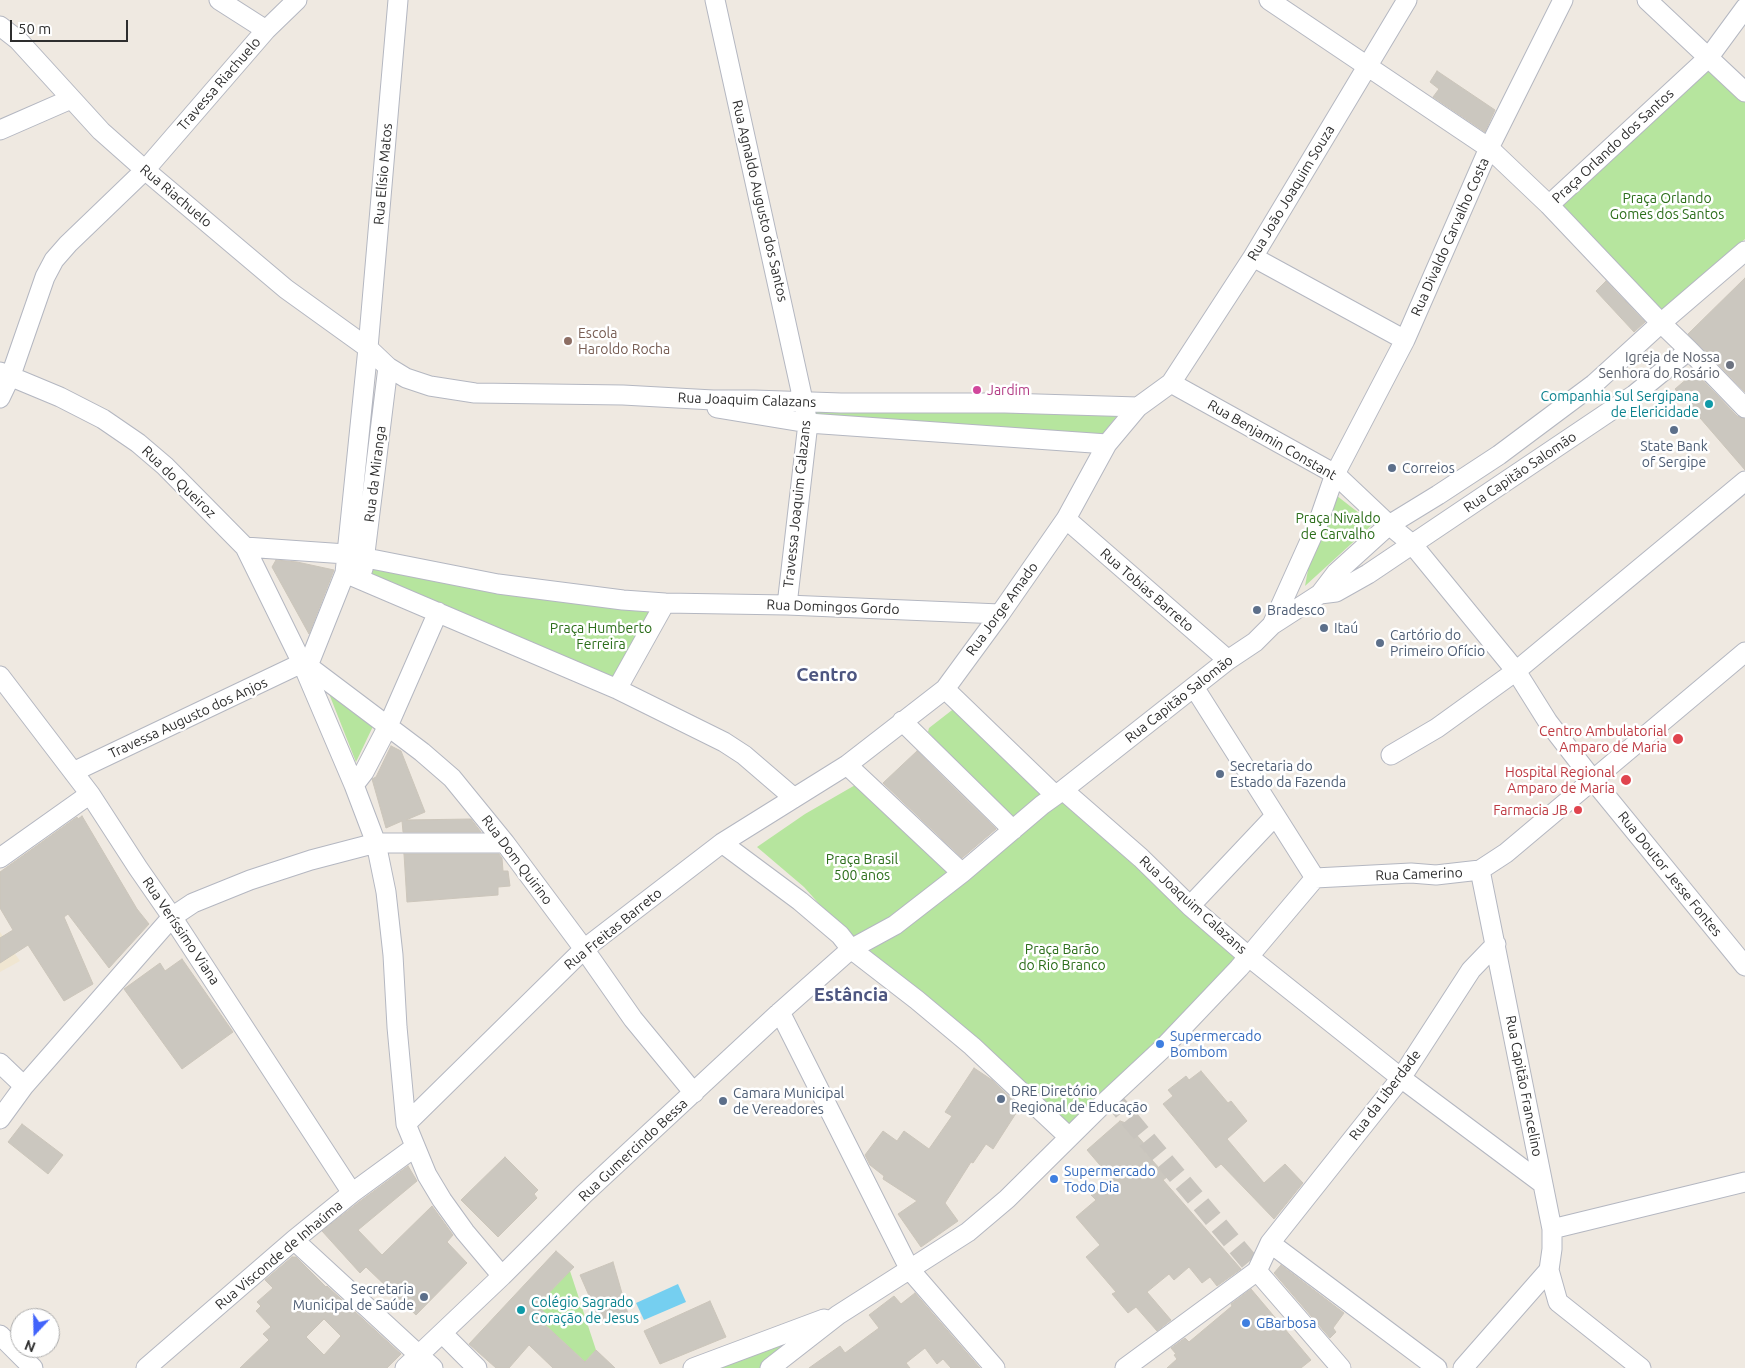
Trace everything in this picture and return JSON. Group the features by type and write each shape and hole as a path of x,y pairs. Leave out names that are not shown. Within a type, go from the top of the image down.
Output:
{"street":[{"path":"219,0 266,30"},
{"name":"Travessa Riachuelo","path":"0,398 5,373 54,260 68,244 145,170 266,30 296,0"},
{"name":"Rua Elísio Matos","path":"368,348 398,0"},
{"name":"Rua Agnaldo Augusto dos Santos","path":"715,0 805,403"},
{"path":"1268,0 1489,148 1549,205"},
{"name":"Rua João Joaquim Souza","path":"1171,383 1253,257 1407,0"},
{"name":"Rua Divaldo Carvalho Costa","path":"1272,625 1318,523 1335,474 1404,340 1489,148 1563,0"},
{"path":"1647,0 1745,92"},
{"name":"Praça Orlando dos Santos","path":"1661,323 1549,205 1709,57 1745,8"},
{"name":"Rua Riachuelo","path":"0,26 18,40 101,131 145,170 286,288 368,348"},
{"path":"0,130 71,99"},
{"path":"1745,250 1661,323 1745,408"},
{"path":"1253,257 1404,340"},
{"name":"Rua Capitão Salomão","path":"1059,793 1228,660 1255,642 1272,625 1320,594 1336,572 1389,525 1491,460 1555,414 1594,384 1661,323"},
{"name":"Rua Joaquim Calazans","path":"368,348 388,367 406,378 430,386 475,393 805,403 1005,403 1138,407"},
{"name":"Rua da Miranga","path":"353,577 346,554 368,348"},
{"name":"Rua Capitão Salomão","path":"1320,594 1336,592 1348,586 1412,544 1634,395 1689,350"},
{"name":"Rua da Miranga","path":"353,577 364,557 388,367"},
{"name":"Rua do Queiroz","path":"5,373 103,418 138,443 165,466 245,547 305,665 376,843 386,892 393,956 406,1124 427,1175 442,1200 465,1232 502,1276"},
{"name":"Rua Jorge Amado","path":"794,798 847,765 945,688 1000,614 1066,519 1107,444 1138,407 1171,383"},
{"name":"Rua Benjamin Constant","path":"1171,383 1335,474 1412,544"},
{"path":"672,398 746,414 808,423 1107,444"},
{"name":"Travessa Joaquim Calazans","path":"787,605 808,423 805,403"},
{"path":"1391,755 1437,728 1516,671 1745,480"},
{"name":"Rua Tobias Barreto","path":"1066,519 1228,660"},
{"name":"Rua Doutor Jesse Fontes","path":"1412,544 1516,671 1548,722 1593,780 1745,966"},
{"path":"245,547 346,554 498,584 614,599 665,603 616,688"},
{"path":"305,665 353,577 616,688 724,742 750,760 794,798"},
{"name":"Rua Domingos Gordo","path":"665,603 787,605 1000,614"},
{"path":"354,785 364,772 388,726 438,612"},
{"name":"Rua Camerino","path":"1315,878 1410,874 1436,875 1480,870 1506,853 1745,652"},
{"name":"Rua Dom Quirino","path":"305,665 422,752 452,778 505,843 634,1019 694,1093"},
{"name":"Travessa Augusto dos Anjos","path":"73,772 305,665"},
{"name":"Rua Veríssimo Viana","path":"0,676 90,794 352,1193"},
{"path":"1194,687 1315,878 1249,957 1401,1078 1543,1184"},
{"name":"Rua Joaquim Calazans","path":"838,1315 968,1232 1007,1199 1161,1050 1249,957 1190,906 1142,858 1059,793 945,688"},
{"path":"902,721 1013,830"},
{"path":"847,765 962,873"},
{"path":"851,949 895,925 962,873 1059,793"},
{"path":"0,858 90,794"},
{"name":"Rua Freitas Barreto","path":"406,1124 584,949 722,843 794,798"},
{"path":"1190,906 1275,816"},
{"path":"0,1118 24,1086 172,917 193,903 250,880 311,860 376,843 505,843"},
{"path":"722,843 800,901 840,935 851,949 972,1046 1069,1137"},
{"name":"Rua Capitão Francelino","path":"1480,870 1552,1229 1549,1270 1558,1302 1641,1368"},
{"name":"Rua da Liberdade","path":"1257,1271 1270,1243 1401,1078 1471,970 1496,944"},
{"name":"Rua Gumercindo Bessa","path":"405,1368 502,1276 584,1194 780,1012 851,949"},
{"path":"780,1012 910,1270 995,1368"},
{"path":"0,1063 24,1086"},
{"name":"Rua Visconde de Inhaúma","path":"146,1368 294,1240 352,1193 415,1147"},
{"path":"1552,1229 1745,1182"},
{"path":"294,1240 433,1368"},
{"path":"1270,1243 1437,1368"},
{"path":"1463,1368 1549,1270"},
{"path":"1125,1368 1257,1271 1330,1365"},
{"path":"693,1368 838,1315"},
{"path":"770,1368 838,1315"},
{"path":"442,1333 477,1368"},
{"path":"0,1335 33,1368"}],"shaded area":[{"path":"0,932 20,961 0,972"}],"green space":[{"name":"Praça Orlando Gomes dos Santos","path":"1711,66 1745,101 1745,239 1660,312 1557,201"},
{"path":"814,406 1121,411 1099,438 816,419"},
{"name":"Praça Nivaldo de Carvalho","path":"1332,492 1373,524 1305,586 1319,510"},
{"name":"Praça Humberto Ferreira","path":"374,562 666,602 624,695 359,579"},
{"path":"326,686 376,720 356,762"},
{"path":"965,700 1055,786 1012,822 928,732 929,728"},
{"name":"Praça Brasil 500 anos","path":"857,784 950,871 855,944 804,887 757,847 805,814"},
{"name":"Praça Barão do Rio Branco","path":"1060,799 1237,958 1185,1013 1069,1125 868,952"},
{"path":"570,1271 596,1350 585,1362 541,1321 547,1315 537,1305"},
{"path":"826,1320 766,1368 711,1368"}],"water":[{"path":"678,1284 686,1302 644,1320 636,1303"}],"building":[{"path":"1437,71 1495,110 1485,132 1433,97 1439,89 1430,82"},
{"name":"Igreja de Nossa Senhora do Rosário","path":"1745,278 1745,392 1688,334"},
{"path":"1606,281 1645,322 1634,332 1596,291"},
{"name":"Companhia Sul Sergipana de Elericidade","path":"1695,372 1737,416 1745,419 1745,470 1675,389"},
{"path":"276,560 297,562 334,570 309,634 272,567"},
{"path":"391,746 401,751 425,812 406,820 471,819 481,832 403,832 402,821 386,828 372,779 376,777"},
{"path":"917,751 996,829 962,858 883,783"},
{"path":"82,816 137,909 149,924 109,968 68,914 64,917 93,984 64,1001 28,945 0,963 0,938 13,930 0,908 0,872 77,817 78,819"},
{"path":"404,854 499,854 502,858 503,871 508,871 510,886 498,887 498,895 407,902"},
{"path":"182,959 233,1032 182,1069 124,989 160,963 165,971"},
{"path":"974,1068 992,1080 1020,1107 993,1149 986,1144 973,1163 971,1162 945,1203 958,1221 921,1247 898,1214 917,1201 883,1179 884,1176 870,1165 865,1155 883,1131 897,1141 904,1131 929,1149 952,1116 945,1112"},
{"path":"1201,1071 1228,1103 1231,1101 1247,1121 1227,1139 1264,1183 1285,1164 1303,1183 1274,1219 1221,1164 1216,1168 1163,1104 1173,1096 1168,1090 1186,1076 1189,1080"},
{"path":"1120,1121 1126,1123 1147,1147 1144,1151 1167,1177 1163,1180 1241,1269 1217,1286 1210,1277 1202,1283 1189,1267 1174,1280 1169,1274 1147,1292 1171,1320 1157,1331 1136,1307 1128,1313 1112,1294 1116,1292 1086,1257 1100,1245 1076,1217 1096,1200 1091,1195 1111,1178 1087,1150"},
{"path":"22,1124 63,1155 48,1174 8,1142"},
{"path":"505,1157 538,1190 534,1194 537,1198 498,1237 461,1200"},
{"path":"408,1166 417,1181 358,1230 382,1255 432,1206 453,1235 447,1242 467,1263 416,1315 366,1267 360,1273 322,1231"},
{"name":"Colégio Sagrado Coração de Jesus","path":"556,1251 574,1267 537,1305 547,1315 541,1321 585,1362 596,1350 615,1368 553,1368 529,1345 509,1368 496,1368 469,1344"},
{"path":"292,1257 296,1257 326,1287 401,1354 387,1368 240,1368 269,1340 263,1334 271,1327 256,1311 261,1306 257,1302 273,1288 265,1280","holes":["324,1319 341,1336 324,1355 306,1337"]},
{"path":"613,1262 628,1314 601,1323 580,1275"},
{"path":"1281,1265 1344,1313 1333,1328 1336,1332 1330,1338 1274,1273"},
{"name":"GBarbosa","path":"1251,1289 1311,1360 1301,1368 1167,1368 1177,1359 1174,1355 1176,1354 1171,1348 1185,1338 1189,1342 1232,1306 1231,1304"},
{"path":"915,1293 980,1368 951,1368 943,1359 937,1364 925,1348 906,1363 910,1368 809,1368 840,1346 845,1353 879,1328 869,1315 894,1296 901,1304"},
{"path":"710,1301 726,1337 660,1364 644,1331"}],"tunnel":[{"path":"1111,1097 1257,1271"}],"place":[{"name":"Escola Haroldo Rocha","path":"568,341"},
{"name":"Igreja de Nossa Senhora do Rosário","path":"1730,365"},
{"name":"Jardim","path":"977,390"},
{"name":"Companhia Sul Sergipana de Elericidade","path":"1709,404"},
{"name":"State Bank of Sergipe","path":"1674,430"},
{"name":"Correios","path":"1392,468"},
{"name":"Bradesco","path":"1257,610"},
{"name":"Itaú","path":"1324,628"},
{"name":"Cartório do Primeiro Ofício","path":"1380,643"},
{"name":"Centro Ambulatorial Amparo de Maria","path":"1678,739"},
{"name":"Secretaria do Estado da Fazenda","path":"1220,774"},
{"name":"Hospital Regional Amparo de Maria","path":"1626,780"},
{"name":"Farmacia JB","path":"1578,810"},
{"name":"Supermercado Bombom","path":"1160,1044"},
{"name":"DRE Diretório Regional de Educação","path":"1001,1099"},
{"name":"Camara Municipal de Vereadores","path":"723,1101"},
{"name":"Supermercado Todo Dia","path":"1054,1179"},
{"name":"Secretaria Municipal de Saúde","path":"424,1297"},
{"name":"Colégio Sagrado Coração de Jesus","path":"521,1310"},
{"name":"GBarbosa","path":"1246,1323"}],"district":[{"name":"Centro","path":"827,675"},
{"name":"Estância","path":"851,995"}]}
